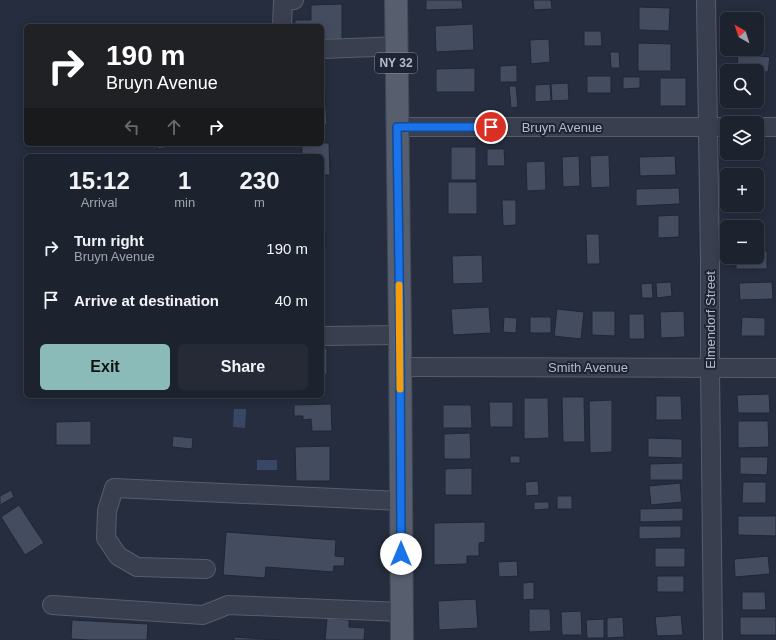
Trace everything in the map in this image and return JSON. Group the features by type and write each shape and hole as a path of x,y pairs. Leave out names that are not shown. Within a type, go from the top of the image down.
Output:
{"main road":[{"name":"NY 32","path":"396,0 402,640"}],"street":[{"path":"282,24 283,1 294,0"},
{"name":"Elmendorf Street","path":"706,0 713,640"},
{"path":"324,49 396,46"},
{"name":"Bruyn Avenue","path":"397,127 720,127"},
{"path":"764,128 776,128"},
{"path":"324,336 400,335"},
{"name":"Smith Avenue","path":"400,367 776,368"},
{"path":"206,569 137,567 118,556 106,538 107,511 114,488 401,501"},
{"path":"52,605 203,615 228,605 402,612"}],"water":[{"path":"234,409 246,409 245,428 233,427"},
{"path":"257,460 277,460 277,470 257,470"}],"building":[{"path":"426,0 462,0 463,9 426,10"},
{"path":"533,0 551,0 552,9 534,10"},
{"path":"342,4 342,47 324,47 324,24 295,24 295,20 311,20 311,5"},
{"path":"639,7 670,8 669,31 639,30"},
{"path":"473,24 474,50 436,52 435,26"},
{"path":"584,31 601,31 602,46 584,46"},
{"path":"549,39 550,62 531,64 530,40"},
{"path":"638,43 671,44 671,71 638,71"},
{"path":"610,52 619,52 620,68 611,68"},
{"path":"738,56 770,57 768,72 764,72 764,64 737,64"},
{"path":"517,65 517,82 500,82 500,66"},
{"path":"475,68 475,92 436,92 436,69"},
{"path":"587,76 611,76 611,93 587,93"},
{"path":"623,77 640,77 640,88 623,89"},
{"path":"660,78 686,78 686,106 660,106"},
{"path":"568,83 569,100 552,101 551,84"},
{"path":"550,84 551,101 535,102 535,85"},
{"path":"509,86 516,86 518,107 511,108"},
{"path":"324,93 325,93 327,125 324,125"},
{"path":"324,143 329,143 330,175 324,175 324,154 302,154 302,146 324,146"},
{"path":"157,146 174,146 158,149"},
{"path":"451,147 476,147 476,180 451,180"},
{"path":"487,149 504,149 505,166 487,166"},
{"path":"609,155 610,187 591,188 590,156"},
{"path":"579,156 580,186 563,187 562,157"},
{"path":"675,156 676,175 640,176 639,157"},
{"path":"545,161 546,190 527,191 526,162"},
{"path":"448,182 477,182 477,214 448,214"},
{"path":"679,188 680,204 636,206 636,189"},
{"path":"502,200 516,200 516,225 503,226"},
{"path":"679,215 679,237 658,238 658,216"},
{"path":"324,218 325,247 324,247"},
{"path":"586,234 599,234 600,264 587,264"},
{"path":"764,251 767,251 767,269 736,269 736,264 764,264"},
{"path":"482,255 483,283 453,284 452,256"},
{"path":"671,282 672,296 657,298 656,283"},
{"path":"772,282 773,299 740,300 739,283"},
{"path":"652,283 653,298 642,298 641,284"},
{"path":"489,307 491,333 453,335 451,309"},
{"path":"557,309 584,312 581,339 554,336"},
{"path":"592,311 615,311 615,336 592,335"},
{"path":"684,311 685,337 661,338 660,312"},
{"path":"629,314 644,314 645,339 629,339"},
{"path":"504,317 517,318 516,333 503,332"},
{"path":"530,317 551,317 551,333 530,333"},
{"path":"742,317 765,318 765,336 741,336"},
{"path":"324,348 327,348 327,374 324,375"},
{"path":"769,394 770,413 738,413 737,395"},
{"path":"656,396 681,396 682,420 656,420"},
{"path":"562,397 584,397 585,442 563,442"},
{"path":"524,398 548,398 549,438 524,439"},
{"path":"612,400 612,452 590,453 589,401"},
{"path":"489,402 513,402 513,427 490,427"},
{"path":"331,404 332,431 312,431 311,419 303,420 303,416 294,416 294,405"},
{"path":"443,405 471,405 472,428 443,428"},
{"path":"91,421 91,445 56,445 56,422"},
{"path":"738,421 768,421 769,447 738,448"},
{"path":"470,433 471,459 444,459 444,434"},
{"path":"173,436 193,438 192,449 172,447"},
{"path":"648,438 682,439 682,458 648,457"},
{"path":"330,446 330,481 296,481 295,447"},
{"path":"510,456 520,456 520,463 510,463"},
{"path":"740,457 768,457 767,475 740,474"},
{"path":"683,463 683,480 650,480 650,464"},
{"path":"472,468 472,495 445,495 445,469"},
{"path":"538,481 539,495 526,496 525,482"},
{"path":"743,482 766,482 766,503 742,503"},
{"path":"680,483 682,502 651,505 649,486"},
{"path":"11,490 14,497 0,505 0,496"},
{"path":"557,496 572,496 572,509 557,509"},
{"path":"534,502 549,502 549,509 534,510"},
{"path":"19,505 44,543 25,555 1,517"},
{"path":"683,508 683,521 640,522 640,509"},
{"path":"738,516 776,516 776,536 738,535"},
{"path":"485,522 485,542 479,543 479,556 467,556 467,564 434,565 434,523"},
{"path":"639,526 681,526 681,538 639,539"},
{"path":"226,532 336,540 335,556 345,557 344,566 334,566 333,572 266,567 265,578 223,575"},
{"path":"655,548 685,548 685,567 655,567"},
{"path":"768,556 770,574 735,577 734,559"},
{"path":"517,561 518,576 499,577 498,562"},
{"path":"657,576 684,576 684,592 657,592"},
{"path":"534,582 534,599 523,600 523,583"},
{"path":"742,592 765,592 766,610 742,610"},
{"path":"476,599 478,628 439,630 438,601"},
{"path":"529,609 550,609 551,631 529,632"},
{"path":"581,611 582,635 562,635 561,612"},
{"path":"681,615 683,635 657,636 655,617"},
{"path":"623,617 624,637 607,638 607,618"},
{"path":"740,617 776,617 776,635 740,635"},
{"path":"327,618 349,620 349,627 365,628 364,640 325,640"},
{"path":"604,619 604,638 587,638 586,620"},
{"path":"72,620 148,624 147,640 71,639"},
{"path":"234,637 279,640 234,640"}],"slow traffic":[{"path":"399,285 400,389"}],"route":[{"path":"401,554 397,127 491,127"}]}
